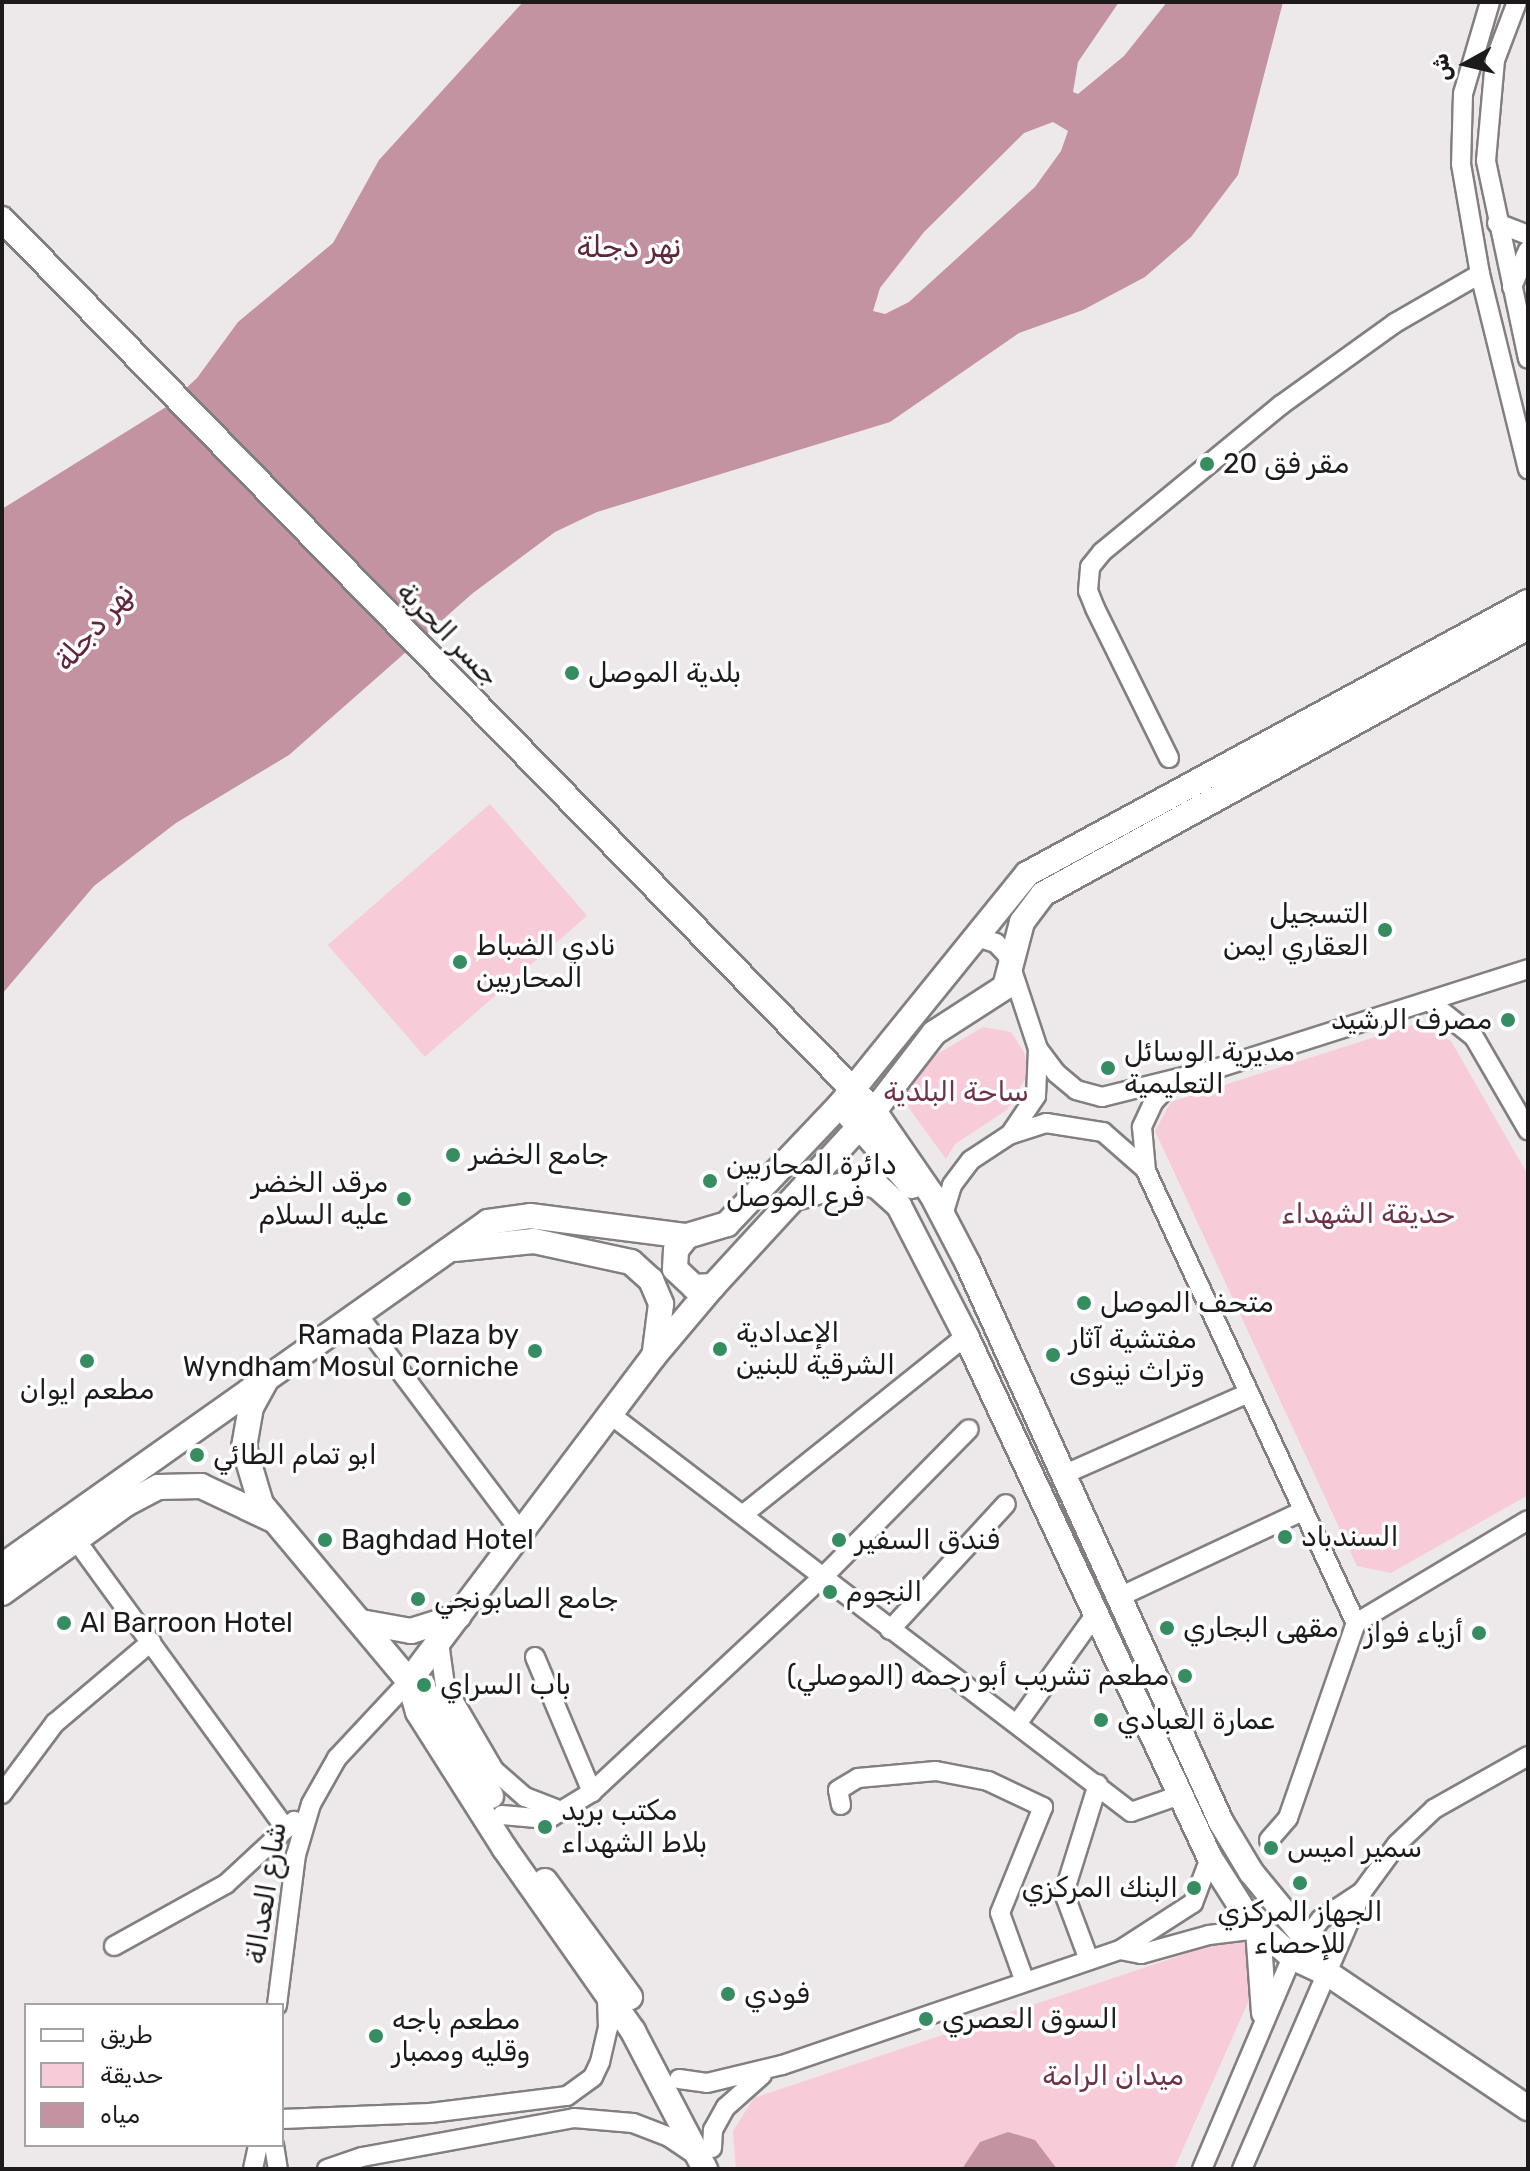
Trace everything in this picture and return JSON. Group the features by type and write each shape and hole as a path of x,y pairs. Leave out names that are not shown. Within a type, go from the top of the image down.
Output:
{"main road":[{"name":"جسر الحرية","path":"2,219 700,938 867,1119 913,1187 937,1205"},
{"path":"2,1566 118,1495 271,1373 454,1249 475,1229 516,1215 687,1236 714,1230 738,1216 847,1098 1009,891 1048,859 1528,602"},
{"path":"409,1681 523,1535 653,1357 713,1286 867,1119 934,1033 998,994 1012,970 1022,922 1053,886 1528,627"},
{"path":"796,1198 847,1181 886,1191 899,1206 966,1336 1210,1858 1258,1929 1264,2013"},
{"path":"937,1205 1065,1474 1227,1833 1298,1947 1327,1973 1528,2108"},
{"path":"687,1236 676,1250 675,1269 686,1283 713,1286"},
{"path":"454,1249 519,1240 631,1262 651,1280 661,1304 653,1357"},
{"path":"271,1373 251,1407 244,1447 252,1486 273,1520 409,1681 430,1700 502,1815 634,2003 679,2079 711,2164"},
{"path":"2,1593 76,1540 118,1495 187,1484 215,1491 273,1520"},
{"path":"361,1622 411,1631 460,1616"},
{"path":"409,1681 418,1712 505,1849 601,1984 711,2164"},
{"path":"1258,1929 1298,1947"}],"street":[{"path":"1490,2 1463,94 1464,187 1480,274 1524,435 1528,469"},
{"path":"1517,2 1501,37 1487,98 1489,183 1528,359"},
{"path":"1464,187 1489,183"},
{"path":"1497,223 1528,235"},
{"path":"1512,287 1528,250"},
{"path":"1169,758 1095,608 1088,591 1090,567 1102,552 1281,405 1395,323 1480,274"},
{"path":"937,1205 961,1172 1009,1135 1036,1096 1038,1049 1012,970 996,943 974,936"},
{"path":"1038,1049 1069,1086 1093,1096 1174,1080 1528,969"},
{"path":"1430,1002 1474,1037 1528,1130"},
{"path":"1146,1171 1142,1127 1154,1101 1174,1080"},
{"path":"1009,1135 1046,1123 1085,1125 1120,1142 1146,1171 1356,1623"},
{"path":"358,1315 523,1535"},
{"path":"745,1513 966,1336"},
{"path":"1065,1474 1249,1393"},
{"path":"611,1415 745,1513 890,1630 1098,1784 1131,1812 1180,1795"},
{"path":"502,1815 539,1821 564,1812 592,1792 824,1576 969,1429"},
{"path":"890,1630 1006,1504"},
{"path":"1119,1597 1303,1511"},
{"path":"1269,1840 1288,1818 1356,1623 1528,1520"},
{"path":"76,1540 286,1829"},
{"path":"1017,1724 1095,1615"},
{"path":"2,1794 55,1723 151,1642"},
{"path":"439,1642 445,1686 494,1770 525,1797 564,1812"},
{"path":"535,1657 592,1792"},
{"name":"شارع العدالة","path":"277,2003 296,1855 311,1804 337,1758 409,1681"},
{"path":"1242,2169 1362,1892 1397,1844 1434,1809 1528,1756"},
{"path":"841,1805 838,1790 858,1778 936,1771 988,1781 1043,1807 1000,1913 1025,1982"},
{"path":"1089,1960 1064,1893 1098,1784"},
{"path":"114,1946 226,1884 311,1804"},
{"path":"679,2079 707,2083 782,2065 1120,1950 1193,1903 1210,1858"},
{"path":"1202,2169 1264,2013 1298,1947 1330,1911 1362,1892"},
{"path":"1120,1950 1141,1954 1209,1935 1258,1929"},
{"path":"284,2119 430,2113 567,2096 593,2077 605,2045 610,2011 601,1984"},
{"path":"327,2169 362,2157 594,2118 633,2123 669,2137 711,2164 713,2130 726,2107 749,2084 782,2065"},
{"path":"253,2169 258,2147"},
{"path":"274,2147 278,2169"}],"green space":[{"path":"490,804 587,916 425,1057 328,945"},
{"name":"حديقة الشهداء","path":"1416,1024 1451,1041 1528,1175 1528,1495 1391,1573 1357,1566 1155,1131 1171,1102"},
{"name":"ساحة البلدية","path":"983,1027 1011,1032 1024,1052 1028,1074 1007,1110 955,1144 946,1159 890,1082"},
{"name":"ميدان الرامة","path":"1236,1937 1248,1944 1257,1982 1174,2169 736,2169 733,2131 754,2098"}],"water":[{"name":"نهر دجلة","path":"523,2 1119,2 1078,62 1073,92 1078,94 1124,56 1167,2 1283,2 1238,175 1191,237 1145,277 1083,310 1019,333 890,422 597,512 555,532 473,593 289,755 176,823 94,886 2,994 2,509 166,407 197,378 238,322 333,243 379,160","holes":["1053,122 1068,131 1061,151 1035,187 909,302 885,314 873,311 880,288 924,232 1024,133"]},
{"path":"1008,2132 1035,2140 1057,2169 962,2169 980,2142"}],"place":[{"name":"مقر فق 20","path":"1207,464"},
{"name":"بلدية الموصل","path":"572,673"},
{"name":"التسجيل العقاري ايمن","path":"1385,930"},
{"name":"نادي الضباط المحاربين","path":"460,962"},
{"name":"مصرف الرشيد","path":"1508,1020"},
{"name":"مديرية الوسائل التعليمية","path":"1108,1068"},
{"name":"جامع الخضر","path":"453,1155"},
{"name":"دائرة المحاربين فرع الموصل","path":"710,1181"},
{"name":"مرقد الخضر عليه السلام","path":"404,1199"},
{"name":"متحف الموصل","path":"1084,1303"},
{"name":"الإعدادية الشرقية للبنين","path":"720,1349"},
{"name":"Ramada Plaza by Wyndham Mosul Corniche","path":"535,1351"},
{"name":"مفتشية آثار وتراث نينوى","path":"1053,1355"},
{"name":"مطعم ايوان","path":"87,1361"},
{"name":"ابو تمام الطائي","path":"197,1455"},
{"name":"السندباد","path":"1285,1537"},
{"name":"Baghdad Hotel","path":"325,1540"},
{"name":"فندق السفير","path":"839,1540"},
{"name":"النجوم","path":"830,1592"},
{"name":"جامع الصابونجي","path":"418,1599"},
{"name":"Al Barroon Hotel","path":"64,1623"},
{"name":"مقهى البجاري","path":"1167,1628"},
{"name":"أزياء فواز","path":"1479,1633"},
{"name":"مطعم تشريب أبو رحمه (الموصلي)","path":"1185,1676"},
{"name":"باب السراي","path":"424,1685"},
{"name":"عمارة العبادي","path":"1101,1720"},
{"name":"مكتب بريد بلاط الشهداء","path":"545,1827"},
{"name":"سمير اميس","path":"1271,1848"},
{"name":"الجهاز المركزي للإحصاء","path":"1300,1883"},
{"name":"البنك المركزي","path":"1194,1888"},
{"name":"فودي","path":"728,1994"},
{"name":"السوق العصري","path":"926,2019"},
{"name":"مطعم باجه وقليه وممبار","path":"376,2036"}]}
